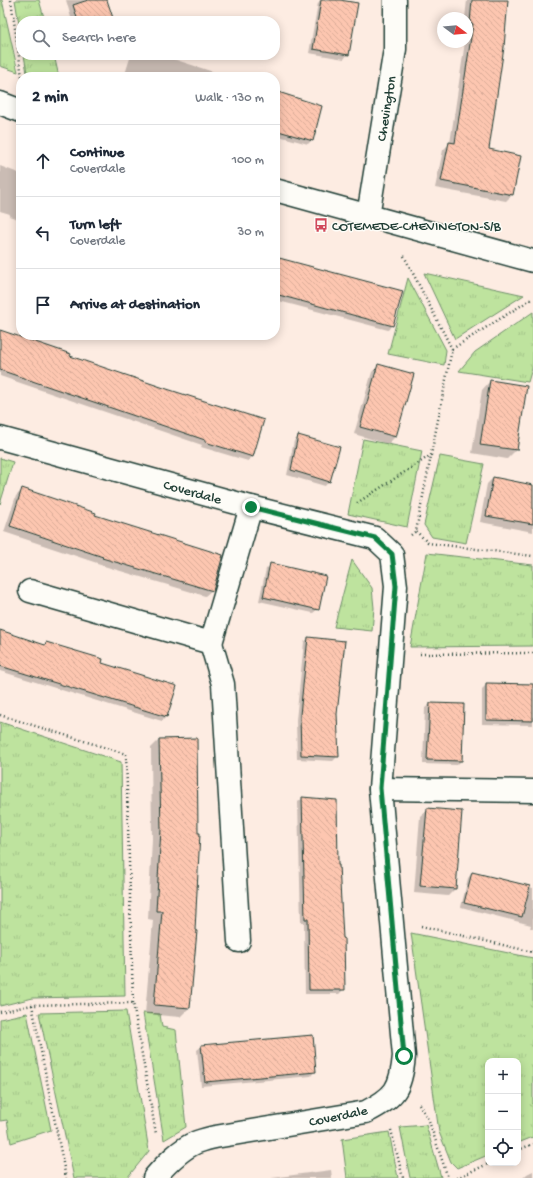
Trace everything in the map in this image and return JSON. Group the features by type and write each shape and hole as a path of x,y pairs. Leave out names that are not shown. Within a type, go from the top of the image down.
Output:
{"street":[{"name":"Chevington","path":"377,218 395,49 395,0"},
{"path":"0,103 16,109"},
{"path":"280,191 533,261"},
{"name":"Coverdale","path":"0,438 251,507 324,524 375,538 392,554 396,586 380,788 404,1056 402,1074 396,1091 384,1102 366,1112 216,1137 197,1142 180,1152 158,1173"},
{"path":"239,941 223,684 211,643 251,507"},
{"path":"30,591 211,643"},
{"path":"380,788 533,791"}],"path":[{"path":"11,0 16,35"},
{"path":"20,60 21,72"},
{"path":"377,218 452,349 416,531 392,554"},
{"path":"452,349 533,298"},
{"path":"324,524 431,455"},
{"path":"416,531 428,543 533,556"},
{"path":"391,654 533,653"},
{"path":"0,714 126,754 133,1003 158,1173"},
{"path":"391,919 533,952"},
{"path":"0,1012 32,1005 133,1003"},
{"path":"32,1005 66,1178"},
{"path":"402,1074 429,1121 448,1178"},
{"path":"384,1102 403,1178"},
{"path":"521,1149 533,1144"},
{"path":"457,1178 485,1165"}],"green space":[{"path":"0,0 2,0 18,72 0,66"},
{"path":"15,0 39,0 44,16 18,16"},
{"path":"25,60 55,60 58,72 27,72"},
{"path":"424,273 524,295 455,339"},
{"path":"408,278 446,350 444,365 388,354"},
{"path":"533,312 533,365 528,382 459,371 475,352"},
{"path":"363,439 422,451 407,527 348,514"},
{"path":"440,456 484,464 466,543 432,537 424,525"},
{"path":"0,458 13,462 0,504"},
{"path":"427,553 533,565 533,646 410,647"},
{"path":"352,560 372,588 374,608 372,631 334,627"},
{"path":"0,722 121,762 125,996 33,998 0,1006"},
{"path":"411,933 533,958 533,1137 521,1142 521,1058 485,1058 485,1156 457,1168 451,1162 439,1132"},
{"path":"126,1011 149,1151 127,1178 74,1178 39,1013"},
{"path":"27,1013 51,1130 11,1143 7,1120 0,1121 0,1019"},
{"path":"143,1013 160,1014 162,1027 176,1030 186,1127 164,1140"},
{"path":"426,1125 441,1177 410,1178 400,1127"},
{"path":"389,1132 398,1178 347,1178 342,1139"}],"building":[{"path":"88,0 107,0 112,16 76,16 73,5"},
{"path":"321,0 340,0 358,3 349,55 313,49"},
{"path":"472,0 508,0 504,47 489,149 521,156 513,195 441,181 449,142 455,143 469,48 473,48 473,12 471,12"},
{"path":"280,93 322,106 313,141 280,131"},
{"path":"280,258 403,291 393,326 280,295"},
{"path":"0,330 16,335 16,340 30,340 71,354 70,356 264,420 253,457 205,442 205,440 0,370"},
{"path":"378,364 414,374 396,437 360,427"},
{"path":"490,380 527,386 517,450 480,445"},
{"path":"298,435 340,447 330,482 291,470"},
{"path":"493,477 533,485 533,524 486,516"},
{"path":"22,488 96,513 95,515 223,555 213,591 102,558 103,557 10,526"},
{"path":"270,563 326,576 319,610 263,597"},
{"path":"0,630 45,645 46,642 103,659 102,663 177,686 167,717 0,666"},
{"path":"308,637 345,641 337,714 339,757 301,755 300,715"},
{"path":"486,683 533,684 533,721 486,720"},
{"path":"430,703 464,704 462,761 427,760"},
{"path":"197,738 198,833 200,833 195,930 197,931 190,1008 154,1005 162,911 156,911 161,830 159,739"},
{"path":"302,797 337,800 338,865 344,938 345,990 309,990 308,919 305,919"},
{"path":"427,808 462,811 456,889 420,886"},
{"path":"472,872 530,886 522,917 464,903"},
{"path":"313,1035 316,1072 205,1082 201,1045"}],"place":[{"name":"COTEMEDE-CHEVINGTON-S/B","path":"321,225"}],"route":[{"path":"251,507 324,524 375,538 392,554 396,586 380,788 404,1056"}]}
